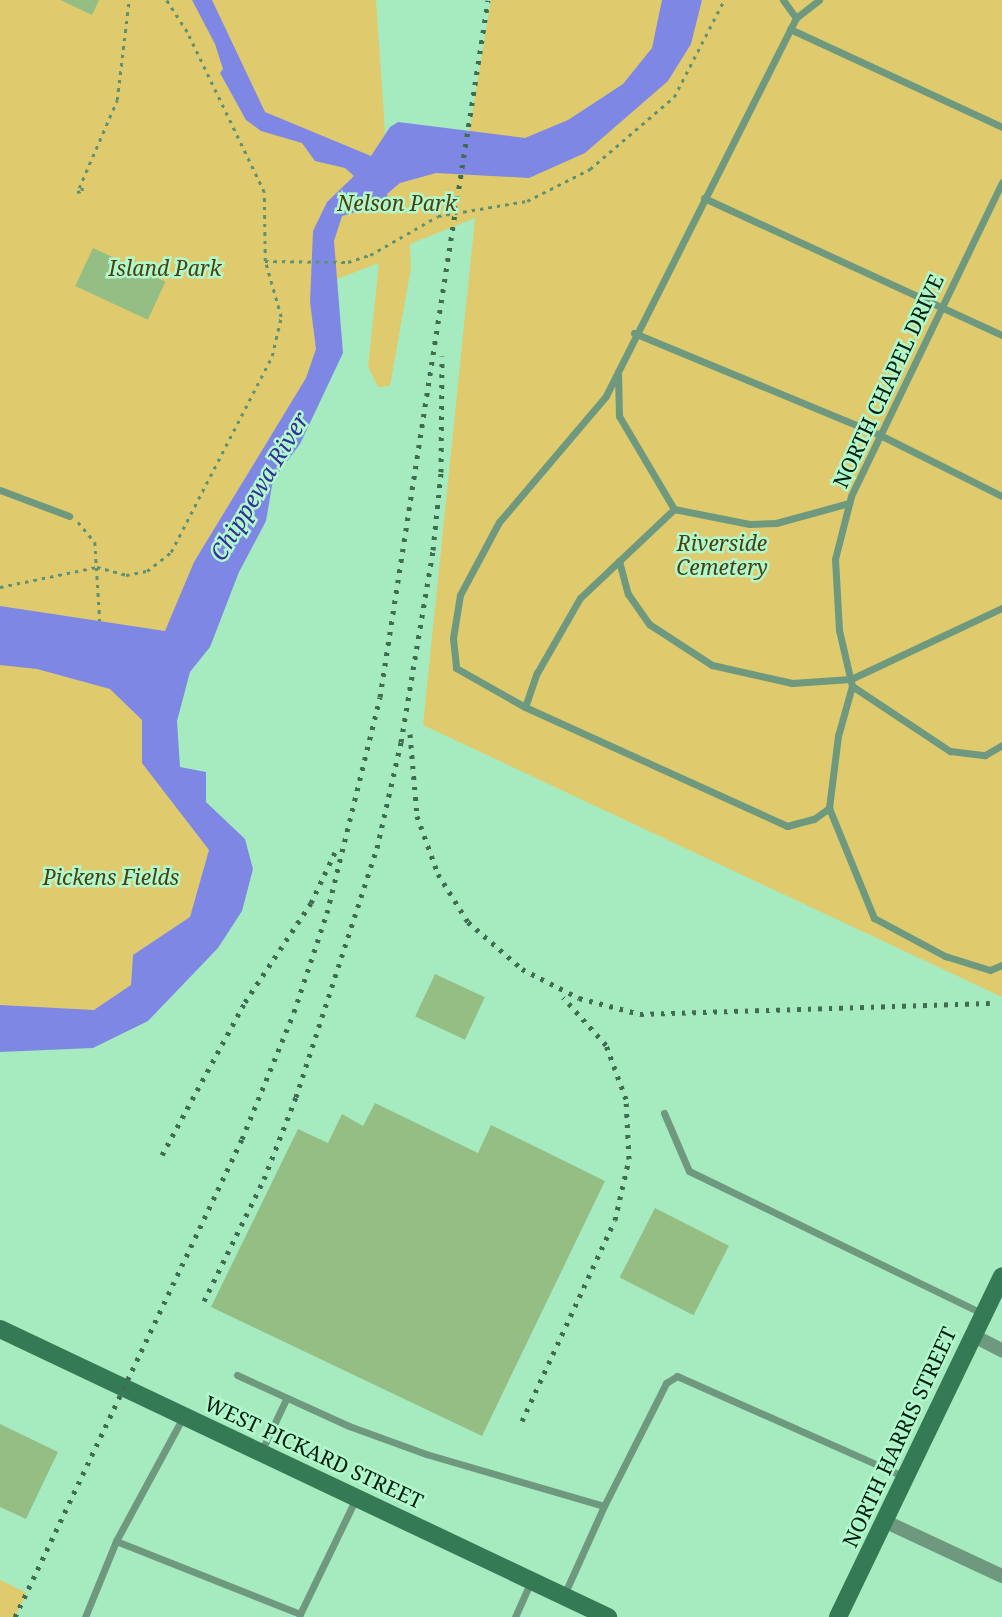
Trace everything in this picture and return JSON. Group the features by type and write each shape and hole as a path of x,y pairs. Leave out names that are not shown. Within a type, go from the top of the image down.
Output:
{"main road":[{"name":"NORTH HARRIS STREET","path":"838,1617 1002,1276"},
{"name":"WEST PICKARD STREET","path":"0,1329 563,1596 582,1611 608,1617"}],"street":[{"path":"972,1335 1002,1350"},
{"path":"884,1521 1002,1576"}],"lane":[{"path":"783,0 796,18"},
{"path":"819,0 796,18 790,29 634,333 606,396 499,522 460,595 453,638 456,668 525,707 787,827 814,819 829,808"},
{"path":"790,29 1002,127"},
{"name":"NORTH CHAPEL DRIVE","path":"852,682 839,630 835,559 849,503 1002,182"},
{"path":"704,198 1002,335"},
{"path":"634,333 880,435 1002,496"},
{"path":"618,368 619,416 674,509 719,521 776,523 849,503"},
{"path":"0,490 69,516"},
{"path":"525,707 537,673 561,628 591,586 674,509"},
{"path":"619,561 628,594 649,624 712,664 792,683 852,682 1002,608"},
{"path":"852,682 950,751 985,755 1002,745"},
{"path":"852,682 838,736 829,808 874,918 945,956 989,970 1002,965"},
{"path":"664,1113 689,1171 983,1313"},
{"path":"237,1375 286,1399 426,1454 604,1506"},
{"path":"563,1596 604,1506 666,1383 677,1376 905,1477"},
{"path":"260,1452 286,1399"},
{"path":"85,1617 116,1541 184,1416"},
{"path":"116,1541 304,1615 356,1498"},
{"path":"515,1617 531,1581"}],"path":[{"path":"78,190 123,74 129,0"},
{"path":"0,587 97,567 126,575 147,571 171,552 272,356 281,317 265,261 264,192 187,32 166,0"},
{"path":"265,261 348,262 370,255 415,225 438,216 527,201 590,169 674,97 724,0"},
{"path":"69,516 86,527 95,542 100,621"}],"green space":[{"path":"0,0 376,0 387,160 465,156 491,0 1002,0 1002,997 423,725 475,218 410,244 411,268 390,386 378,387 368,367 379,263 329,282 334,362 209,567 156,759 235,853 229,906 93,1019 0,1015"},
{"path":"0,1580 27,1593 15,1617 0,1617"}],"water":[{"name":"Chippewa River","path":"192,0 212,0 265,112 371,156 390,127 398,122 525,138 568,120 623,84 652,48 662,0 702,0 691,44 668,81 585,153 529,178 436,173 400,183 387,194 391,209 370,208 342,216 334,241 343,353 300,444 273,480 266,521 239,572 210,647 190,672 177,721 180,767 206,772 206,802 245,839 253,869 242,911 218,948 148,1021 93,1048 0,1052 0,1005 94,1010 131,985 133,955 190,917 209,850 142,763 142,720 110,689 37,669 0,665 0,606 165,631 194,562 306,378 316,349 310,302 313,231 327,202 354,176 345,168 315,161 302,143 261,131 246,120 220,73 223,69 215,44"}],"building":[{"path":"60,0 99,0 92,15"},
{"path":"93,248 166,282 148,320 75,286"},
{"path":"435,974 485,997 465,1040 415,1017"},
{"path":"375,1103 478,1153 491,1125 605,1181 482,1436 211,1307 298,1129 328,1143 342,1114 363,1126"},
{"path":"655,1208 729,1246 694,1315 620,1277"},
{"path":"0,1424 58,1452 26,1519 0,1507"}],"railway":[{"path":"15,1617 242,1139 294,1012 327,913 380,697 488,0"},
{"path":"204,1301 264,1179 296,1097 377,848 401,742 433,550 441,472 442,356"},
{"path":"410,734 417,816 438,874 468,922 522,969 579,998 640,1014 990,1003"},
{"path":"162,1155 245,1002 311,903 336,850"},
{"path":"522,1421 615,1220 629,1159 626,1099 606,1045 563,997"}],"park label":[{"name":"Nelson Park","path":"397,203"},
{"name":"Island Park","path":"165,268"},
{"name":"Riverside Cemetery","path":"722,555"},
{"name":"Pickens Fields","path":"111,877"}]}
